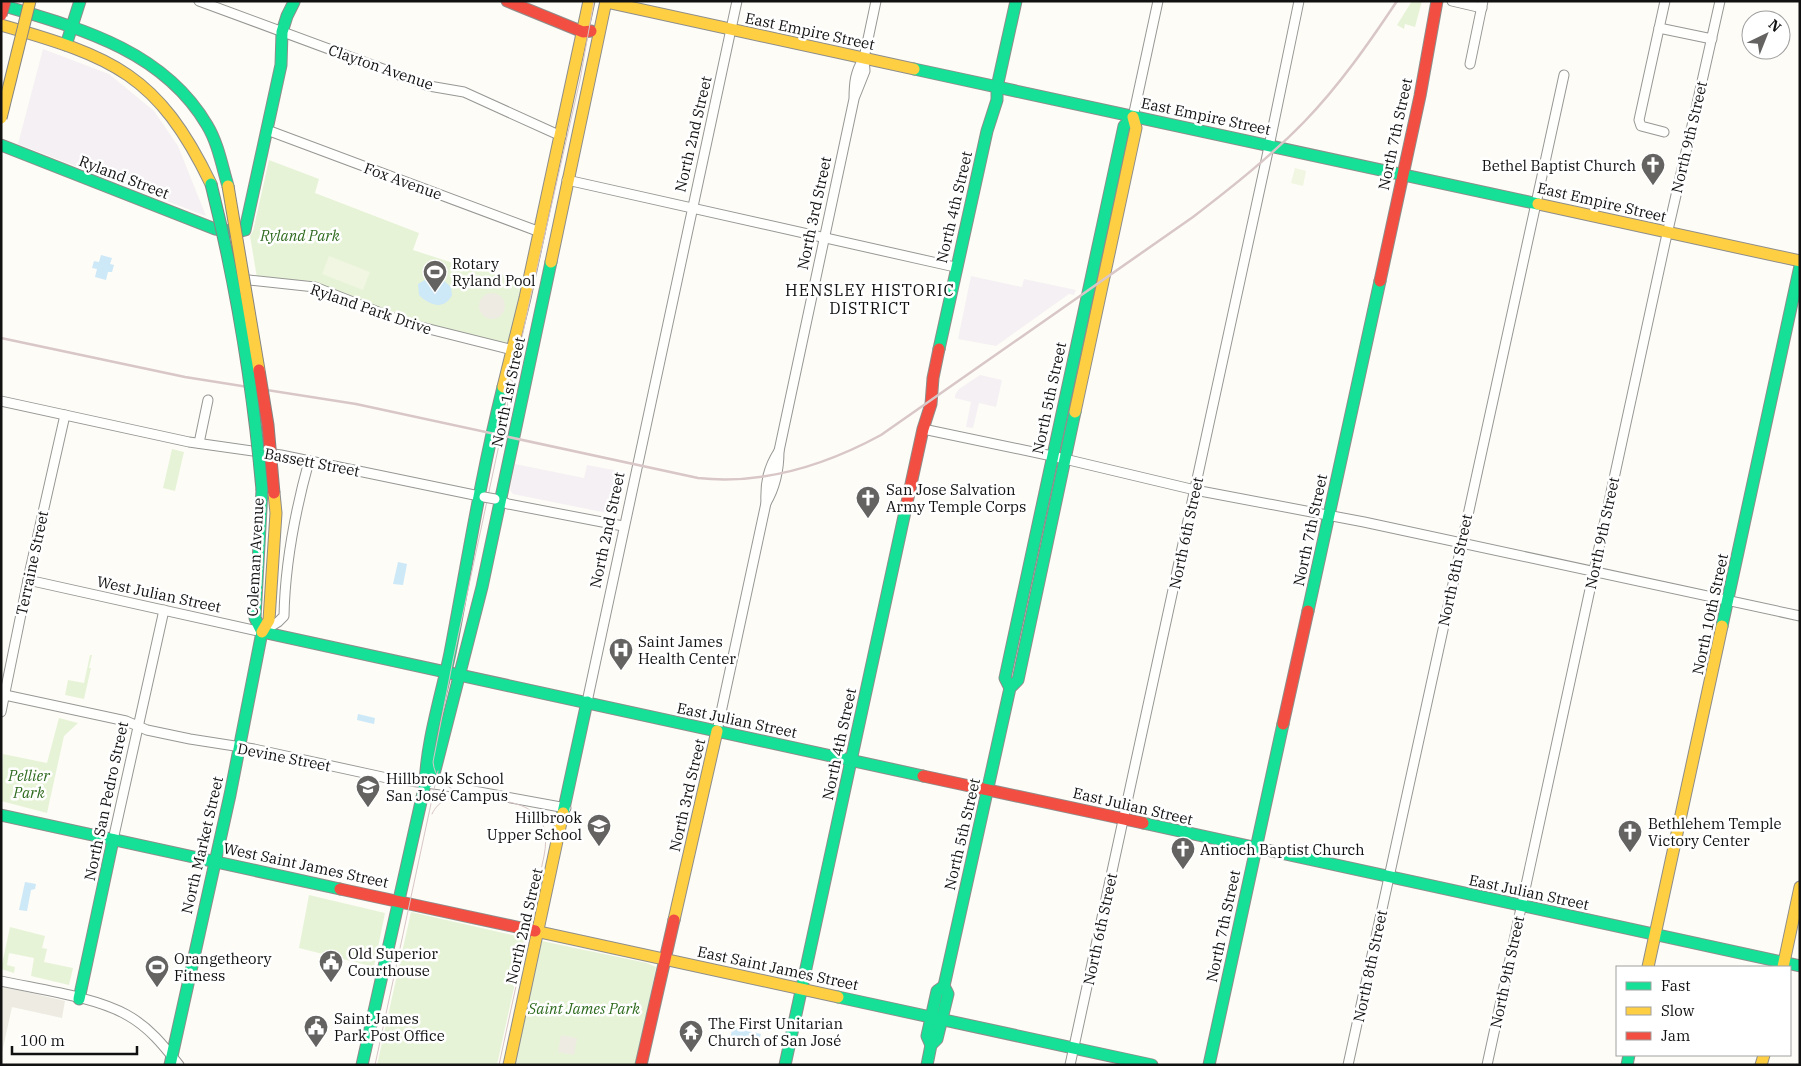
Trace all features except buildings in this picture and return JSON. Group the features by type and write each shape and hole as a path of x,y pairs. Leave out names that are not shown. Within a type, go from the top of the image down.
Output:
{"main road":[{"path":"1,15 5,1"},
{"path":"1,118 30,1"},
{"path":"66,45 80,1"},
{"path":"507,1 583,32 600,27"},
{"name":"North 1st Street","path":"362,1065 425,784 426,758 446,673 513,350 590,1"},
{"name":"North 4th Street","path":"785,1065 923,430 934,390 933,378 955,267 986,131 996,107 997,87 1016,1"},
{"name":"North 7th Street","path":"1208,1065 1420,96 1437,1"},
{"path":"237,232 244,230 281,65 286,55 287,34 295,12 295,2"},
{"name":"North 1st Street","path":"425,784 433,778 460,676 606,2"},
{"name":"East Empire Street","path":"606,2 1133,117 1269,144 1800,261"},
{"name":"Coleman Avenue","path":"1,5 84,29 130,50 160,71 184,93 207,126 219,155 228,186 268,425 276,513 269,620 262,632"},
{"name":"Coleman Avenue","path":"1,24 66,45 104,60 123,70 154,96 191,145 210,184 225,241 256,433 262,490 255,618 262,632"},
{"name":"North 5th Street","path":"927,1065 931,1045 927,1036 937,1018 938,991 944,986 1010,688 1018,680 1136,128 1133,117 1124,126 1052,456 1005,678 1010,688"},
{"name":"Ryland Street","path":"1,145 215,229 237,232"},
{"name":"North 10th Street","path":"1648,966 1800,266"},
{"name":"West Julian Street","path":"262,632 460,676"},
{"name":"North Market Street","path":"170,1060 240,747 262,632"},
{"name":"East Julian Street","path":"460,676 1655,934 1783,964 1800,966"},
{"name":"North 2nd Street","path":"508,1065 566,808 587,702"},
{"name":"North 3rd Street","path":"641,1065 717,731"},
{"name":"West Saint James Street","path":"1,815 398,901"},
{"name":"North San Pedro Street","path":"79,999 113,840"},
{"path":"1783,964 1800,888"},
{"name":"East Saint James Street","path":"398,901 1152,1065"}],"street":[{"name":"Clayton Avenue","path":"199,1 429,86 464,92 561,136"},
{"name":"North 2nd Street","path":"587,702 623,526 737,1"},
{"name":"North 3rd Street","path":"717,731 766,503 766,477 770,464 779,450 854,99 862,82 864,58 876,1"},
{"name":"North 5th Street","path":"1133,117 1158,1"},
{"name":"North 6th Street","path":"1070,1065 1299,1"},
{"path":"1452,1 1482,5 1470,64"},
{"path":"1664,132 1641,126 1639,120 1665,1"},
{"name":"North 9th Street","path":"1487,1065 1667,232 1676,191 1685,163 1720,1"},
{"path":"1659,28 1712,39"},
{"name":"North 8th Street","path":"1348,1065 1564,75"},
{"name":"Fox Avenue","path":"267,130 540,232"},
{"path":"567,180 955,267"},
{"path":"237,232 244,280"},
{"name":"Ryland Park Drive","path":"228,277 315,287 410,324 513,350"},
{"path":"199,443 208,400"},
{"name":"Bassett Street","path":"1,401 199,443 309,461 623,526"},
{"name":"Terraine Street","path":"1,712 65,415"},
{"path":"923,430 1052,456 1195,490 1461,543 1800,616"},
{"path":"262,632 284,616 295,514 309,461"},
{"name":"West Julian Street","path":"28,580 262,632"},
{"name":"North San Pedro Street","path":"113,840 164,610"},
{"name":"Devine Street","path":"4,695 126,721 137,726 190,739 240,747 387,778 566,808"},
{"path":"1,981 79,999 112,1008 127,1015 158,1039 170,1060 180,1065"}],"shaded area":[{"path":"43,49 109,74 154,111 178,146 206,216 18,144"},
{"path":"971,276 1022,287 1024,279 1076,290 1074,295 1069,294 996,346 958,339"},
{"path":"492,293 501,297 505,306 501,315 492,319 483,315 479,306 483,297"},
{"path":"980,375 1002,380 996,407 979,403 973,428 966,427 971,402 955,398 955,395 959,389"},
{"path":"515,464 584,478 587,465 619,471 611,507 607,513 513,494 510,490"},
{"path":"1,986 65,1001 62,1018 12,1007 1,1057"},
{"path":"561,1035 577,1038 574,1055 558,1052"}],"green space":[{"path":"1412,1 1422,1 1415,27 1405,24 1404,29 1397,25"},
{"name":"Ryland Park","path":"269,160 319,179 315,193 419,233 413,250 453,263 532,281 515,347 434,328 312,281 257,278 250,236 253,231"},
{"path":"1295,168 1306,171 1303,186 1291,183"},
{"path":"329,256 370,272 363,290 322,274"},
{"path":"172,449 184,452 175,491 163,488"},
{"path":"90,655 92,655 89,668 91,668 84,699 65,695 68,680 84,683"},
{"name":"Pellier Park","path":"59,718 78,723 64,736 47,813 1,801 3,754 47,763"},
{"path":"309,895 385,913 374,967 299,948"},
{"name":"Saint James Park","path":"411,912 525,938 497,1065 377,1065"},
{"path":"10,927 45,936 42,948 47,949 44,962 73,968 69,985 31,976 34,958 9,953 7,965 15,967 14,973 1,969"},
{"name":"Saint James Park","path":"542,941 647,963 656,967 636,1065 513,1065"}],"water":[{"path":"101,255 112,258 110,264 114,265 112,272 108,272 106,280 95,277 97,269 92,268 94,261 99,262"},
{"name":"Rotary Ryland Pool","path":"430,277 441,278 451,287 452,295 449,300 441,305 432,304 419,295 418,284"},
{"path":"398,562 407,564 403,585 393,584"},
{"path":"358,714 375,718 374,724 357,720"},
{"path":"25,882 36,884 35,889 31,890 27,911 19,910"},
{"path":"733,1027 761,1034 757,1048 729,1041"}],"tram line":[{"path":"499,1065 544,856 544,830 535,814 518,805 456,790 440,780 433,762 531,295 580,80 594,1"},
{"path":"375,1065 438,771"},
{"path":"432,814 438,805 446,800 451,798 467,798"}],"railway":[{"path":"1,338 185,377 356,404 698,478 746,479 792,471 838,456 881,435 1208,206 1264,160 1317,108 1353,64 1397,1"}],"traffic: fast":[{"path":"66,45 80,1"},
{"path":"939,349 987,131 997,100 997,87 1016,1"},
{"path":"1,145 215,229 237,232 245,230 281,65 282,32 294,2"},
{"path":"1,5 89,33 143,60 167,78 189,99 211,132 228,186"},
{"path":"914,69 1538,204"},
{"path":"1010,688 1005,678 1124,126 1133,117"},
{"path":"211,184 236,298 254,413 262,490"},
{"path":"425,784 433,778 482,587 551,262"},
{"path":"1722,626 1800,266"},
{"path":"1308,611 1380,281"},
{"path":"362,1065 425,784 431,734 450,653 481,486 503,387"},
{"path":"927,1065 931,1045 937,1039 948,994 944,986 1010,688 1018,680 1075,412"},
{"path":"262,490 255,618 262,632"},
{"path":"785,1065 906,507"},
{"path":"262,632 923,776"},
{"path":"170,1065 230,795 262,632"},
{"path":"563,813 587,702"},
{"path":"1209,1065 1283,724"},
{"path":"1,815 340,889"},
{"path":"1143,823 1800,966"},
{"path":"79,999 113,840"},
{"path":"931,1045 927,1036 937,991 944,986"},
{"path":"838,997 1152,1065"},
{"path":"1627,1065 1629,1056"}],"traffic: slow":[{"path":"1,118 30,1"},
{"path":"503,387 525,298 589,1"},
{"path":"551,262 606,1"},
{"path":"606,2 914,69"},
{"path":"1,25 74,48 103,60 128,75 151,94 172,117 211,184"},
{"path":"1075,412 1136,128 1133,117"},
{"path":"228,186 259,370"},
{"path":"1538,204 1800,261"},
{"path":"262,632 269,620 276,513 274,493"},
{"path":"1648,966 1722,626"},
{"path":"674,920 717,731"},
{"path":"509,1065 563,813"},
{"path":"1783,966 1800,887"},
{"path":"535,931 838,997"},
{"path":"1761,1065 1764,1056"}],"traffic: jam":[{"path":"1,15 5,1"},
{"path":"507,1 583,32 591,31"},
{"path":"1380,281 1420,96 1437,1"},
{"path":"906,507 923,429 931,404 933,378 939,349"},
{"path":"259,370 268,425 274,493"},
{"path":"1283,724 1308,611"},
{"path":"923,776 1143,823"},
{"path":"340,889 535,931"},
{"path":"641,1065 674,920"}],"place":[{"name":"Bethel Baptist Church","path":"1653,186"},
{"name":"Rotary Ryland Pool","path":"435,293"},
{"name":"San Jose Salvation Army Temple Corps","path":"868,519"},
{"name":"Saint James Health Center","path":"621,671"},
{"name":"Hillbrook School San José Campus","path":"368,808"},
{"name":"Hillbrook Upper School","path":"599,847"},
{"name":"Bethlehem Temple Victory Center","path":"1630,853"},
{"name":"Antioch Baptist Church","path":"1183,870"},
{"name":"Old Superior Courthouse","path":"331,983"},
{"name":"Orangetheory Fitness","path":"157,988"},
{"name":"Saint James Park Post Office","path":"316,1048"},
{"name":"The First Unitarian Church of San José","path":"691,1053"}],"district":[{"name":"HENSLEY HISTORIC DISTRICT","path":"870,299"}]}
